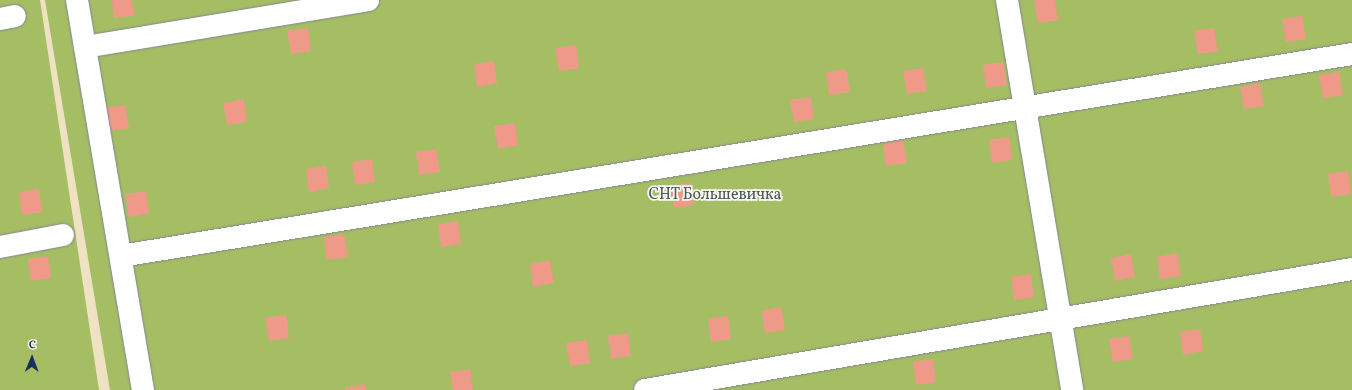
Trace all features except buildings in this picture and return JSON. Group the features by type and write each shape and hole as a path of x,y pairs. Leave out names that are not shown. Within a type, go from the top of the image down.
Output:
{"street":[{"path":"77,0 143,390"},
{"path":"85,48 368,0"},
{"path":"1007,0 1072,390"},
{"path":"121,256 1352,54"},
{"path":"0,247 63,235"},
{"path":"645,390 1352,269"}],"green space":[{"path":"0,0 40,0 99,390 0,390"},
{"name":"СНТ Большевичка","path":"45,0 1352,0 1352,390 110,390"}]}
